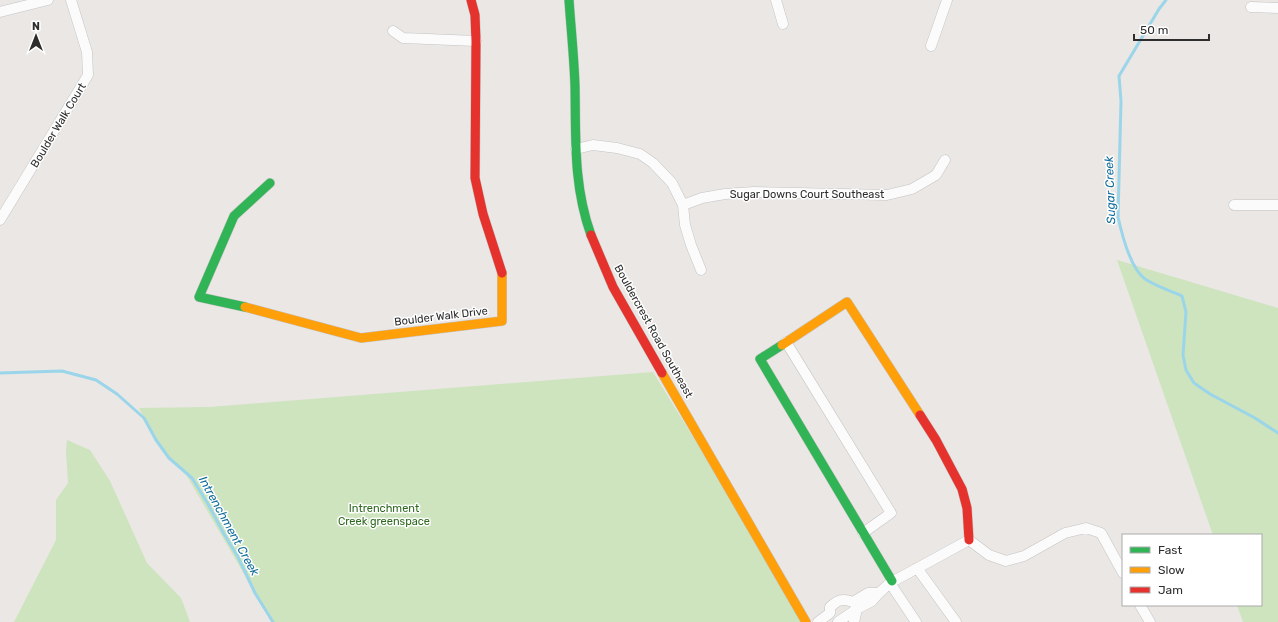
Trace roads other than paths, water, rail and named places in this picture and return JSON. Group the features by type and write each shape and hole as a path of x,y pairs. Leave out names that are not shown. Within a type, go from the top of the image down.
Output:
{"street":[{"path":"0,12 48,0"},
{"name":"Boulder Walk Court","path":"0,220 88,75 87,52 71,0"},
{"name":"Boulder Walk Drive","path":"270,182 234,216 199,297 233,304 361,338 502,321 502,272 483,214 476,178 476,41 475,15 471,0"},
{"name":"Bouldercrest Road Southeast","path":"569,0 575,86 576,149 582,206 590,234 613,287 806,622"},
{"path":"776,0 783,24"},
{"path":"931,46 948,0"},
{"path":"1251,7 1278,8"},
{"path":"392,31 403,38 476,41"},
{"path":"576,149 593,145 617,148 640,154 653,163 672,183 683,205 691,245 702,270"},
{"name":"Sugar Downs Court Southeast","path":"683,205 702,198 725,194 754,192 887,195 912,189 936,175 945,160"},
{"path":"1234,205 1278,205"},
{"path":"916,622 760,359 847,302 936,440 962,489 967,508 969,540 989,555 1006,561 1024,556 1065,533 1086,528 1101,533 1122,571"},
{"path":"786,342 891,513 863,532"},
{"path":"838,622 855,606 872,601 891,582 969,540"},
{"path":"917,568 956,622"},
{"path":"818,622 830,613 830,607 838,600 847,600 855,606"},
{"path":"854,622 855,606"},
{"path":"1141,606 1150,622"}],"waterway":[{"name":"Sugar Creek","path":"1166,0 1159,9 1119,76 1121,101 1118,217 1122,233 1127,251 1140,274 1154,284 1182,296 1186,312 1183,355 1186,370 1194,383 1210,394 1255,418 1278,433"},
{"name":"Intrenchment Creek","path":"0,373 62,371 96,380 117,394 144,418 156,440 169,458 192,478 238,557 255,593 273,622"}],"park label":[{"name":"Intrenchment Creek greenspace","path":"384,514"}]}
